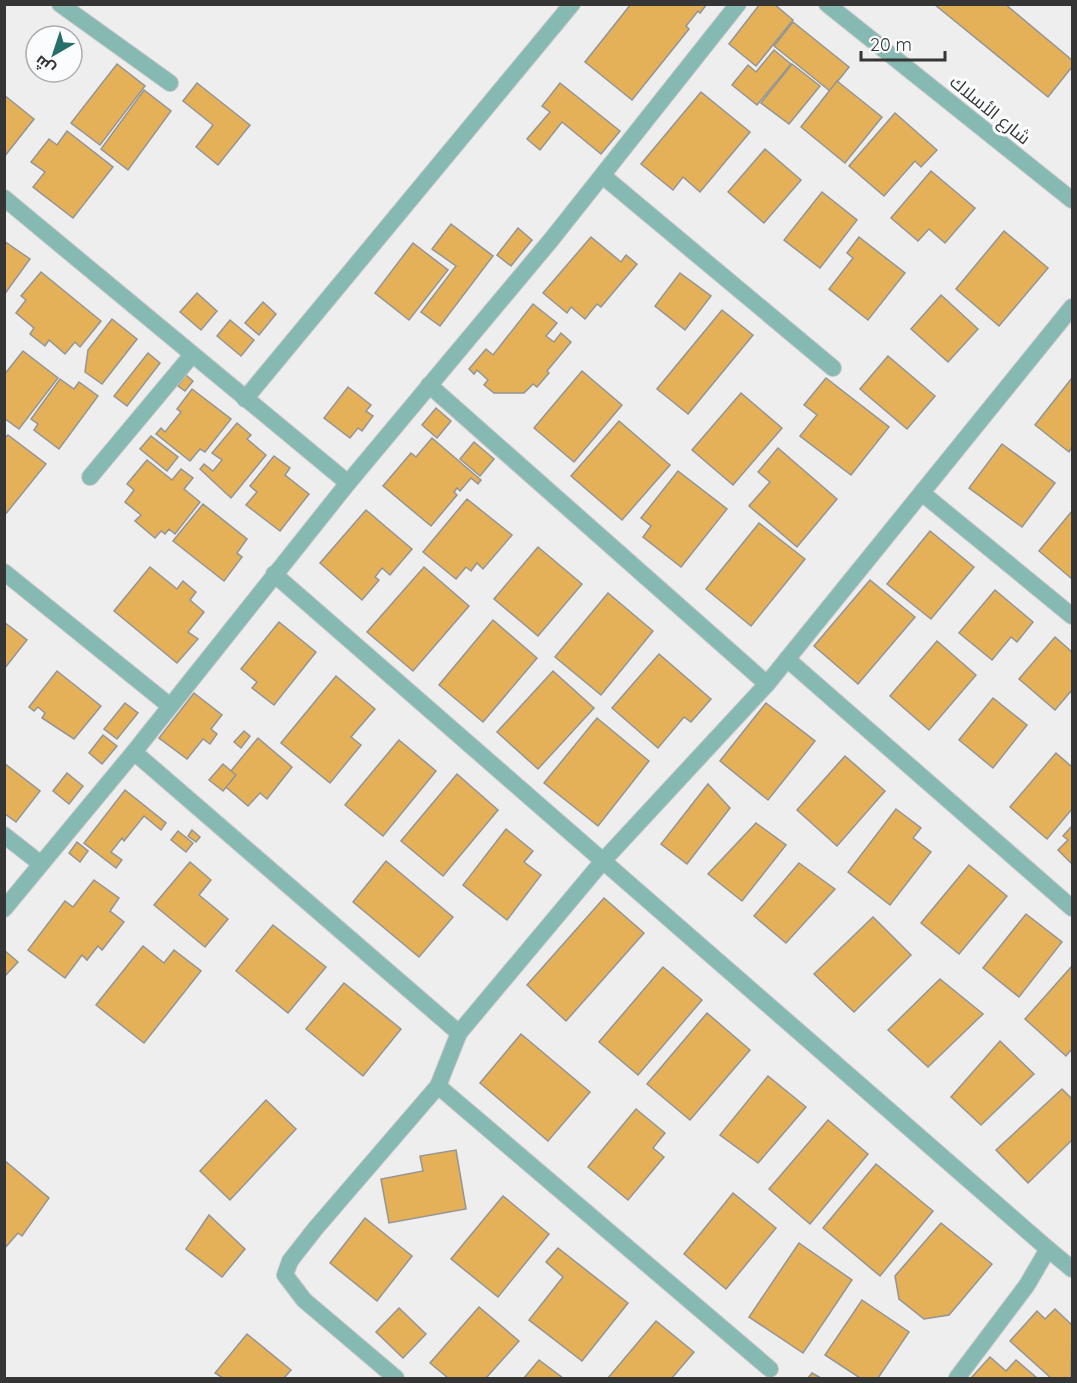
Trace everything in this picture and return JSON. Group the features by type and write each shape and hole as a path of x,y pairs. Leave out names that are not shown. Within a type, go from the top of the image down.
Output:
{"street":[{"path":"60,4 171,83"},
{"path":"245,399 572,4"},
{"path":"4,909 134,752 348,483 603,176 738,4"},
{"name":"شارع الأسلاك","path":"827,4 1072,200"},
{"path":"603,176 833,368"},
{"path":"4,198 348,483"},
{"path":"396,1378 304,1300 285,1275 290,1262 315,1229 438,1086 459,1033 603,861 767,684 1072,307"},
{"path":"90,477 192,355"},
{"path":"429,385 767,684"},
{"path":"922,493 1072,616"},
{"path":"4,572 170,706"},
{"path":"274,574 1072,1269"},
{"path":"787,659 1072,908"},
{"path":"134,752 459,1033"},
{"path":"4,835 41,864"},
{"path":"438,1086 770,1369"},
{"path":"957,1378 1027,1285 1048,1249"}],"building":[{"path":"631,4 707,4 686,26 689,29 632,100 585,62"},
{"path":"760,4 774,4 793,20 756,66 729,44"},
{"path":"934,4 1005,4 1072,60 1072,67 1048,97"},
{"path":"793,22 849,67 830,91 774,46"},
{"path":"774,50 791,64 757,105 732,85 748,65 756,72"},
{"path":"117,64 145,86 100,145 71,123"},
{"path":"792,64 820,86 789,124 761,103"},
{"path":"837,81 882,117 845,163 801,127"},
{"path":"197,83 250,125 218,165 196,147 213,125 183,101"},
{"path":"560,83 620,131 601,154 562,122 540,150 527,139 550,112 542,106"},
{"path":"144,90 171,111 128,170 101,149"},
{"path":"701,92 750,132 700,192 683,177 673,190 641,164"},
{"path":"4,95 34,119 4,157"},
{"path":"895,113 937,150 921,167 915,161 884,196 849,166"},
{"path":"67,131 113,167 73,218 33,187 45,172 31,162 49,139 57,145"},
{"path":"765,149 801,180 764,223 728,192"},
{"path":"931,171 975,208 945,243 929,229 918,241 891,218"},
{"path":"822,192 857,220 820,268 784,240"},
{"path":"451,224 493,256 440,326 421,312 456,266 432,249"},
{"path":"518,228 532,240 511,266 497,255"},
{"path":"1004,231 1048,268 999,326 956,289"},
{"path":"591,237 621,262 626,255 637,264 601,307 597,304 585,319 571,307 567,313 543,293"},
{"path":"859,237 905,273 868,320 829,289 853,258 847,253"},
{"path":"4,241 30,259 4,295"},
{"path":"413,243 448,270 409,320 375,293"},
{"path":"41,272 101,321 80,347 75,342 65,354 49,340 45,346 30,334 34,328 16,313 26,300 21,296"},
{"path":"680,273 711,296 685,330 655,306"},
{"path":"197,293 217,311 201,330 180,312"},
{"path":"941,295 978,329 948,362 911,329"},
{"path":"263,302 276,314 259,335 245,323"},
{"path":"533,304 557,323 546,336 554,342 561,333 571,342 537,387 533,384 524,393 494,393 484,385 488,380 477,370 474,374 469,369 486,349 493,355"},
{"path":"722,310 753,335 688,414 657,389"},
{"path":"112,319 137,339 102,384 85,372 88,350"},
{"path":"230,320 254,340 241,356 217,336"},
{"path":"23,351 58,378 19,429 4,418 4,375"},
{"path":"148,353 160,363 127,406 114,396"},
{"path":"888,356 935,396 907,429 860,389"},
{"path":"582,371 622,405 574,462 534,428"},
{"path":"186,375 193,381 185,391 178,386"},
{"path":"826,378 889,427 851,475 800,436 817,415 804,405"},
{"path":"1072,378 1072,447 1069,452 1035,425"},
{"path":"60,379 74,389 79,382 98,396 59,449 34,430 38,424 31,419"},
{"path":"348,387 371,405 366,411 373,416 362,431 358,428 350,438 324,418"},
{"path":"192,389 231,419 205,452 200,449 190,461 156,434 161,428 165,432 181,412 177,409"},
{"path":"741,393 782,428 733,485 692,450"},
{"path":"436,408 451,421 437,438 422,425"},
{"path":"619,421 670,465 622,520 571,476"},
{"path":"237,423 251,435 247,439 266,455 231,498 200,469 204,464 213,471 222,460 212,453"},
{"path":"8,435 46,464 4,516 4,439"},
{"path":"151,436 178,457 167,471 140,449"},
{"path":"432,438 481,480 478,484 471,478 460,491 457,488 454,492 457,495 431,526 383,486 411,453 416,457"},
{"path":"474,442 494,459 480,476 460,459"},
{"path":"1002,444 1055,483 1022,527 969,488"},
{"path":"778,448 837,499 797,547 749,506 770,482 758,472"},
{"path":"274,456 290,468 285,475 309,494 280,531 246,505 257,492 250,486"},
{"path":"147,460 172,480 181,469 193,478 184,489 200,502 175,534 169,529 165,534 161,531 155,538 135,521 141,515 125,502 134,490 127,484"},
{"path":"678,471 727,509 681,567 643,537 651,526 641,518"},
{"path":"467,499 512,535 483,569 477,563 471,571 466,567 456,579 423,552"},
{"path":"203,504 247,539 237,553 242,557 224,581 173,541"},
{"path":"366,510 412,549 390,575 382,568 375,577 379,580 362,600 320,563"},
{"path":"1072,511 1072,579 1039,551"},
{"path":"759,523 805,559 751,626 706,589"},
{"path":"930,531 974,567 931,619 887,584"},
{"path":"538,547 582,584 538,636 494,599"},
{"path":"150,567 177,589 183,581 196,592 190,600 204,612 188,632 198,639 177,663 114,611"},
{"path":"424,567 469,606 413,671 367,632"},
{"path":"870,580 915,617 858,684 814,646"},
{"path":"995,590 1033,622 1017,642 1011,637 992,660 959,633"},
{"path":"608,593 653,631 601,695 555,657"},
{"path":"493,620 537,658 483,722 439,685"},
{"path":"4,622 27,640 4,669"},
{"path":"279,622 316,652 274,705 252,688 257,682 241,669"},
{"path":"1055,637 1072,652 1072,690 1055,710 1019,679"},
{"path":"937,641 976,675 929,730 890,696"},
{"path":"659,654 711,699 691,722 684,717 658,748 612,708"},
{"path":"57,671 101,706 74,739 42,718 45,713 38,707 34,711 29,707"},
{"path":"553,671 594,708 538,769 497,732"},
{"path":"336,676 375,709 351,737 361,745 330,783 281,743"},
{"path":"194,693 222,715 211,729 217,734 210,744 203,739 187,759 159,738"},
{"path":"993,698 1027,725 993,768 959,740"},
{"path":"125,703 138,713 117,739 104,729"},
{"path":"766,703 815,741 768,800 720,761"},
{"path":"597,718 649,761 598,826 544,783"},
{"path":"244,731 250,736 241,748 234,742"},
{"path":"103,735 117,746 102,764 89,753"},
{"path":"258,738 292,767 267,799 260,793 248,806 221,783"},
{"path":"399,740 436,771 383,836 345,805"},
{"path":"1056,753 1072,767 1072,809 1047,839 1010,807"},
{"path":"845,756 885,791 837,846 797,810"},
{"path":"4,763 40,791 16,822 4,813"},
{"path":"223,764 236,775 223,791 209,780"},
{"path":"67,773 83,786 69,804 53,791"},
{"path":"457,774 498,810 443,876 401,841"},
{"path":"708,784 730,808 687,864 661,844"},
{"path":"125,790 166,823 161,830 144,816 124,841 122,838 111,852 122,860 116,868 84,843"},
{"path":"896,809 921,828 913,838 931,852 890,905 848,872"},
{"path":"756,823 786,845 742,901 708,874"},
{"path":"1072,826 1072,864 1058,850 1068,840 1063,836"},
{"path":"506,829 533,851 524,862 541,875 507,920 463,885"},
{"path":"192,830 200,837 196,842 188,836"},
{"path":"178,831 193,843 186,852 171,840"},
{"path":"77,842 88,851 80,862 69,853"},
{"path":"386,861 453,917 419,957 353,902"},
{"path":"190,862 211,880 199,895 228,919 205,947 154,905"},
{"path":"799,863 835,889 786,943 754,916"},
{"path":"969,865 1007,896 959,954 921,923"},
{"path":"94,880 119,898 110,911 124,922 102,950 98,946 87,960 82,955 65,978 28,950 65,901 73,907"},
{"path":"604,898 644,933 566,1021 527,985"},
{"path":"1026,914 1062,942 1019,997 983,968"},
{"path":"873,917 911,955 854,1012 814,974"},
{"path":"273,925 326,967 288,1013 236,971"},
{"path":"143,946 164,963 174,950 201,971 144,1043 96,1005"},
{"path":"4,950 18,962 4,977"},
{"path":"1072,966 1072,1049 1066,1056 1025,1019"},
{"path":"663,967 702,1000 638,1075 599,1042"},
{"path":"940,979 983,1014 928,1067 888,1030"},
{"path":"344,983 401,1029 363,1076 306,1029"},
{"path":"707,1013 750,1050 690,1120 647,1084"},
{"path":"521,1034 590,1092 548,1141 480,1083"},
{"path":"1000,1041 1034,1074 981,1125 951,1097"},
{"path":"768,1076 806,1107 758,1163 720,1135"},
{"path":"1062,1089 1072,1099 1072,1140 1028,1183 996,1150"},
{"path":"266,1100 296,1129 230,1200 200,1171"},
{"path":"636,1109 665,1133 653,1148 664,1157 628,1200 588,1167"},
{"path":"828,1120 868,1154 810,1224 769,1189"},
{"path":"456,1150 466,1209 389,1223 381,1179 423,1171 420,1156"},
{"path":"4,1160 49,1198 22,1236 18,1233 4,1249"},
{"path":"876,1164 933,1211 880,1276 823,1228"},
{"path":"733,1193 776,1228 726,1289 684,1254"},
{"path":"503,1196 549,1234 498,1297 451,1259"},
{"path":"209,1215 245,1249 222,1277 186,1249"},
{"path":"365,1218 412,1256 377,1301 330,1263"},
{"path":"941,1223 992,1264 949,1315 924,1319 899,1299 895,1276"},
{"path":"799,1243 852,1280 803,1353 749,1317"},
{"path":"558,1248 628,1303 582,1361 529,1320 563,1277 546,1262"},
{"path":"862,1300 909,1332 878,1378 860,1378 825,1355"},
{"path":"479,1307 519,1341 486,1378 448,1378 430,1363"},
{"path":"399,1308 426,1334 403,1358 376,1332"},
{"path":"1055,1309 1072,1325 1071,1378 1051,1378 1010,1341 1037,1311 1045,1319"},
{"path":"656,1321 694,1352 672,1378 608,1378"},
{"path":"247,1334 291,1370 284,1378 223,1378 215,1373"},
{"path":"990,1357 1006,1371 1016,1360 1037,1378 971,1378"},
{"path":"539,1360 563,1378 524,1378"},
{"path":"812,1373 821,1378 808,1378"}]}
